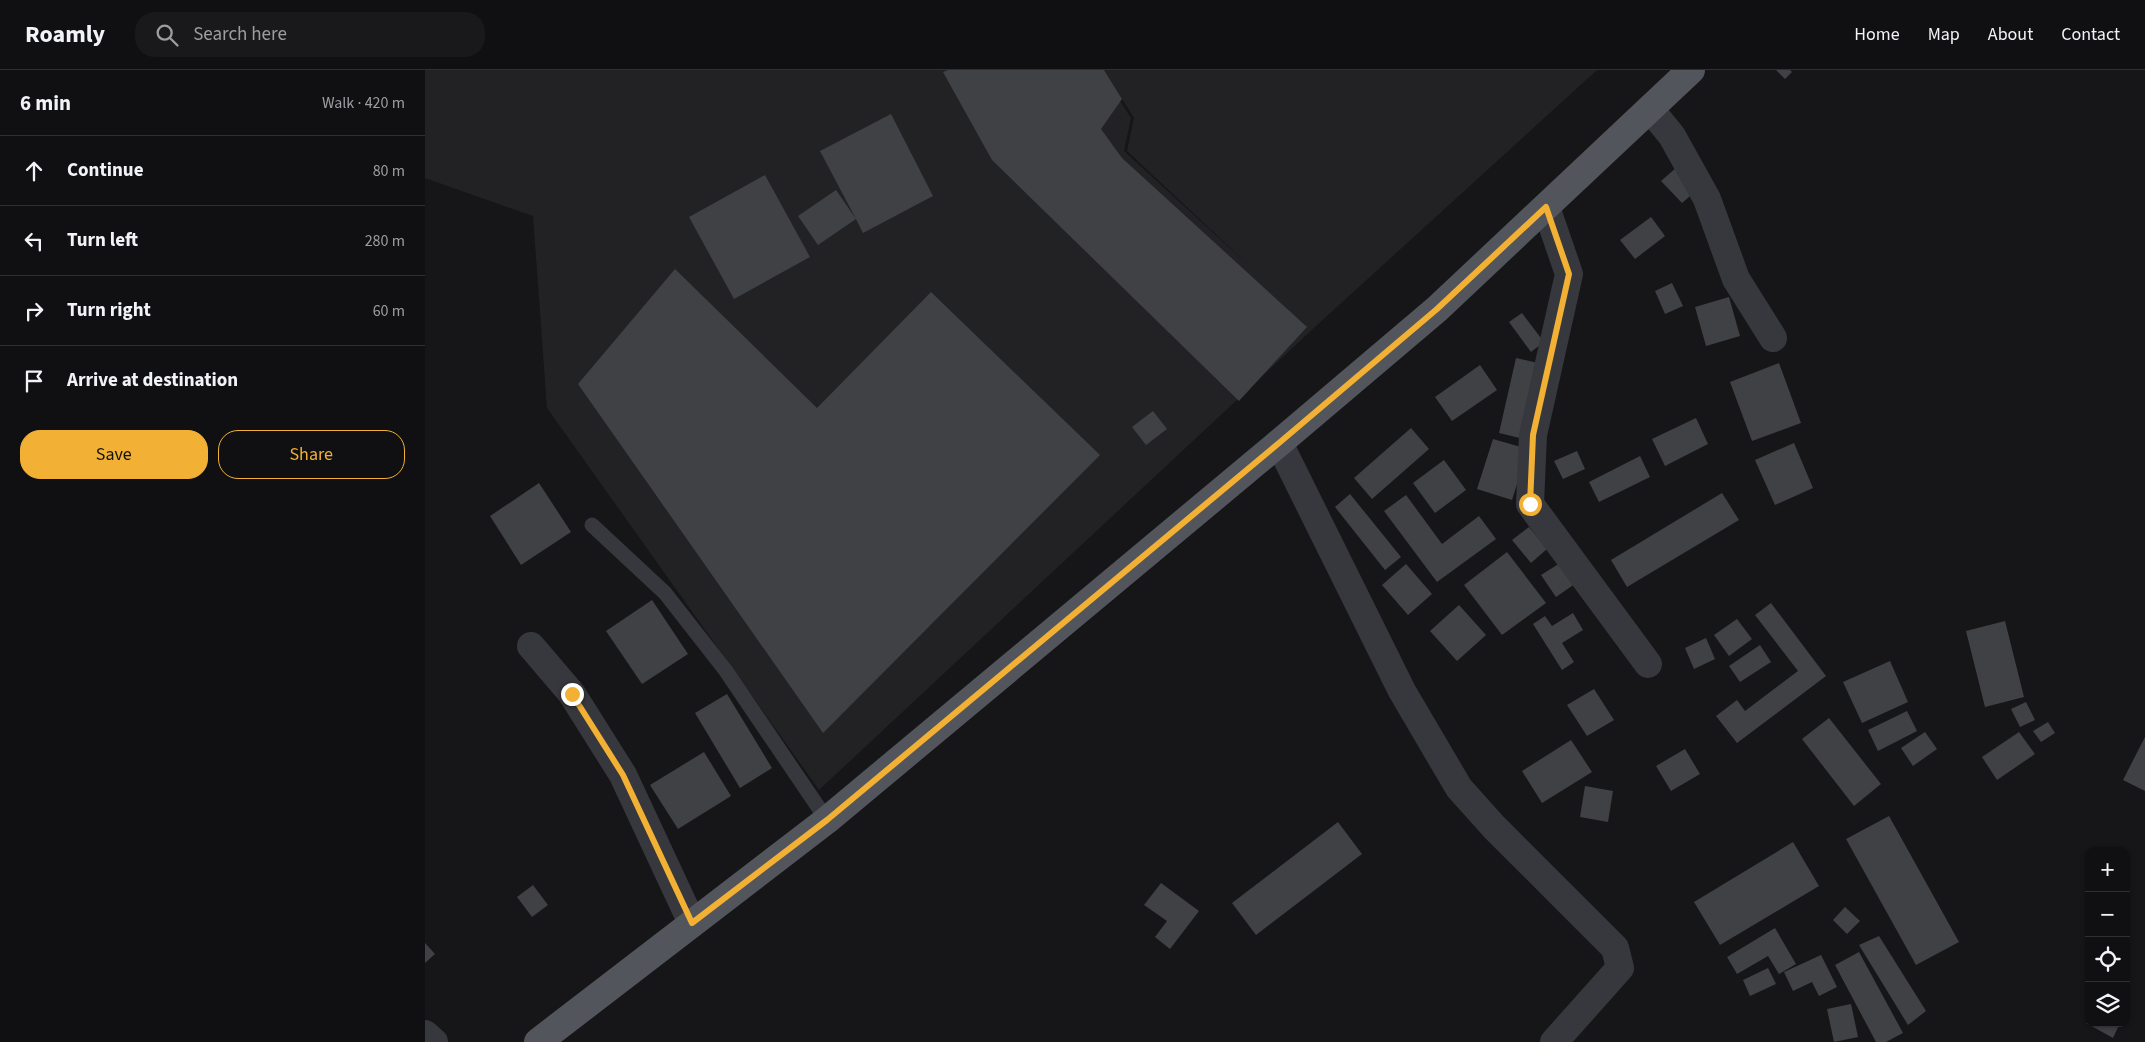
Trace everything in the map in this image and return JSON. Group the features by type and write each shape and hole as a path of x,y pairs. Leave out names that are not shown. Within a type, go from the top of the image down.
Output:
{"main road":[{"path":"538,1042 827,820 1279,443 1437,309 1691,70"}],"street":[{"path":"1650,109 1672,136 1707,199 1737,279 1773,338"},
{"path":"1546,207 1569,274 1533,435 1530,504 1648,664"},
{"path":"1279,443 1402,691 1459,788 1494,827 1615,948 1620,968 1554,1042"},
{"path":"531,646 572,694 623,775 692,923"},
{"path":"425,1034 434,1042"}],"lane":[{"path":"592,525 665,592 726,671 827,820"}],"shaded area":[{"path":"425,70 1100,70 1131,118 1124,151 1255,271 1127,151 1134,118 1104,70 1597,70 1315,327 819,790 547,408 533,216 425,178"}],"building":[{"path":"948,70 1104,70 1122,99 1101,129 1122,158 1307,327 1239,401 992,160 943,72"},
{"path":"1776,70 1790,70 1792,72 1785,79"},
{"path":"891,114 933,196 863,233 820,151"},
{"path":"1677,167 1697,190 1682,203 1661,181"},
{"path":"765,175 810,257 734,299 689,217"},
{"path":"836,190 856,219 818,245 798,216"},
{"path":"1651,217 1665,236 1635,259 1620,240"},
{"path":"675,269 817,408 931,292 1100,455 823,733 578,384"},
{"path":"1672,283 1683,306 1665,314 1655,291"},
{"path":"1729,297 1740,336 1706,346 1695,307"},
{"path":"1522,313 1544,342 1531,352 1509,322"},
{"path":"1516,358 1542,364 1524,439 1499,433"},
{"path":"1779,363 1801,423 1752,441 1730,382"},
{"path":"1480,365 1497,390 1452,421 1435,397"},
{"path":"1153,411 1167,429 1146,445 1132,427"},
{"path":"1696,418 1708,444 1665,466 1652,439"},
{"path":"1411,428 1429,449 1372,499 1354,478"},
{"path":"1493,439 1528,449 1512,500 1477,489"},
{"path":"1794,443 1813,488 1775,505 1755,460"},
{"path":"1577,451 1585,469 1563,479 1554,461"},
{"path":"1640,456 1650,477 1599,502 1589,482"},
{"path":"1444,460 1466,490 1435,513 1413,483"},
{"path":"539,483 571,532 521,565 490,516"},
{"path":"1722,493 1739,520 1627,587 1611,560"},
{"path":"1350,494 1401,557 1385,570 1335,507"},
{"path":"1406,495 1442,544 1479,516 1496,539 1437,582 1384,511"},
{"path":"1529,527 1547,549 1531,563 1512,540"},
{"path":"1507,552 1546,603 1502,635 1464,585"},
{"path":"1565,560 1579,581 1556,597 1541,575"},
{"path":"1406,564 1432,594 1408,615 1382,585"},
{"path":"652,600 688,654 642,684 606,631"},
{"path":"1771,603 1826,676 1737,743 1716,716 1737,700 1745,711 1798,671 1755,615"},
{"path":"1459,605 1486,635 1457,661 1430,631"},
{"path":"1573,613 1583,630 1562,643 1574,662 1562,670 1533,624 1545,616 1552,626"},
{"path":"1737,619 1752,639 1729,656 1714,635"},
{"path":"2005,621 2024,697 1985,707 1966,631"},
{"path":"1706,638 1715,659 1694,669 1685,648"},
{"path":"1760,645 1771,662 1740,682 1729,666"},
{"path":"1890,661 1908,702 1862,723 1843,682"},
{"path":"1594,689 1614,720 1587,736 1567,705"},
{"path":"727,694 772,768 740,788 695,713"},
{"path":"2026,702 2035,720 2020,727 2011,709"},
{"path":"1907,711 1917,731 1878,751 1868,730"},
{"path":"1829,718 1881,784 1854,806 1802,739"},
{"path":"2048,722 2055,733 2041,742 2033,731"},
{"path":"1925,732 1937,749 1913,766 1901,748"},
{"path":"2019,732 2035,754 1997,780 1982,757"},
{"path":"2145,737 2145,791 2123,780"},
{"path":"1571,740 1592,772 1542,803 1522,771"},
{"path":"1685,749 1700,774 1671,791 1656,766"},
{"path":"704,752 731,796 678,829 650,785"},
{"path":"1585,786 1613,791 1608,822 1580,817"},
{"path":"1889,816 1959,942 1916,965 1846,839"},
{"path":"1338,822 1362,854 1256,935 1232,903"},
{"path":"1793,842 1819,886 1720,945 1694,902"},
{"path":"1161,883 1199,911 1170,949 1155,937 1167,921 1144,905"},
{"path":"533,885 548,905 532,917 517,897"},
{"path":"1845,907 1860,921 1847,934 1833,920"},
{"path":"1775,928 1796,964 1779,974 1768,956 1737,974 1727,957"},
{"path":"1879,936 1926,1011 1908,1025 1859,945"},
{"path":"425,943 435,954 425,963"},
{"path":"1859,952 1903,1033 1886,1042 1876,1042 1835,965"},
{"path":"1821,955 1837,987 1819,996 1812,982 1793,991 1784,972"},
{"path":"1768,968 1776,984 1750,996 1743,980"},
{"path":"1851,1004 1858,1037 1834,1042 1827,1009"},
{"path":"2093,1027 2118,1027 2113,1038"}],"route":[{"path":"572,694 623,775 692,923 827,820 1279,443 1437,309 1546,207 1569,274 1533,435 1530,504"}]}
